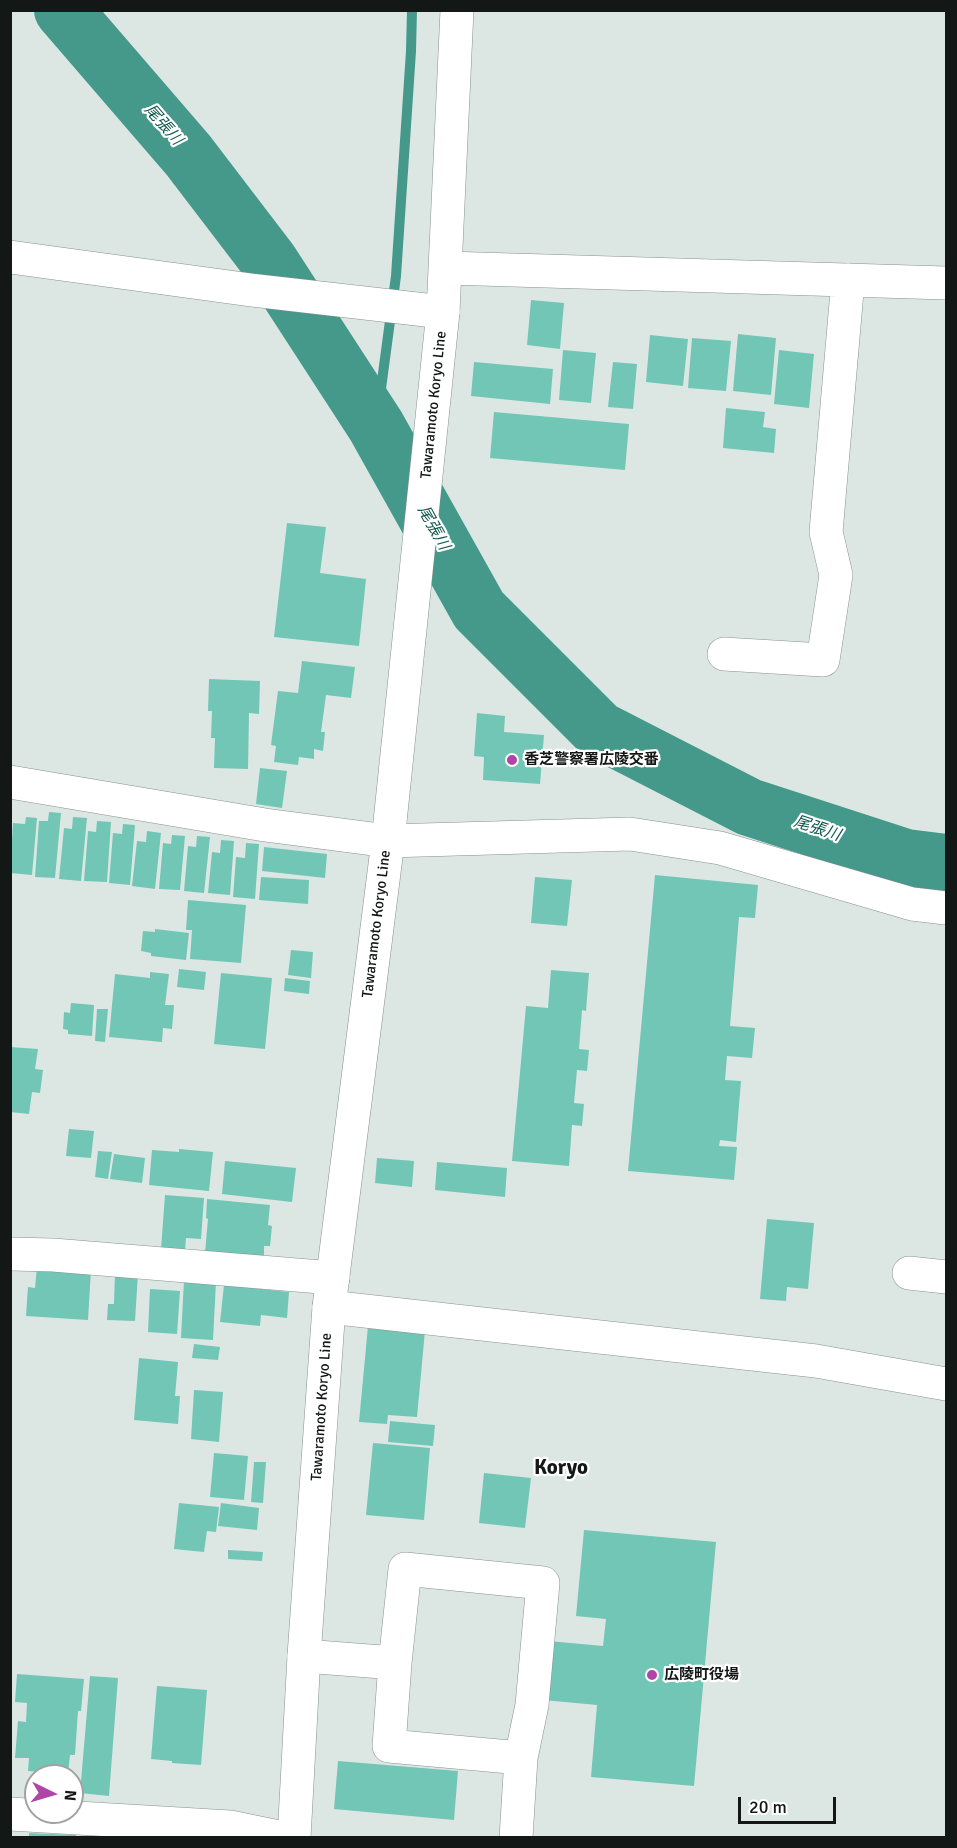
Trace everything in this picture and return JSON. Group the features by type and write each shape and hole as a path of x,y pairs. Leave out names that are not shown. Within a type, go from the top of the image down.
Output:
{"street":[{"name":"Tawaramoto Koryo Line","path":"294,1838 304,1656 331,1292 388,841 443,312 457,10"},
{"path":"10,256 251,290 443,312"},
{"path":"446,268 946,283"},
{"path":"724,654 823,660 836,575 826,532 848,279"},
{"path":"10,782 265,825 388,841 630,834 720,848 912,904 946,908"},
{"path":"10,1254 53,1255 331,1292 816,1361 946,1384"},
{"path":"909,1273 946,1276"},
{"path":"516,1838 521,1758 532,1705 543,1583 405,1569 389,1746 521,1758"},
{"path":"304,1656 395,1663"},
{"path":"10,1814 230,1827 283,1838"}],"building":[{"path":"531,300 564,303 560,349 527,345"},
{"path":"738,334 776,338 771,395 733,391"},
{"path":"650,335 688,339 683,386 646,382"},
{"path":"692,338 731,341 726,391 688,388"},
{"path":"563,350 596,353 591,403 559,400"},
{"path":"779,350 814,354 809,408 774,404"},
{"path":"474,362 553,369 550,404 471,396"},
{"path":"613,362 637,364 633,409 608,407"},
{"path":"726,408 765,412 763,427 776,429 774,453 723,448"},
{"path":"494,412 629,424 625,470 490,458"},
{"path":"287,523 326,527 320,573 366,579 359,646 274,637"},
{"path":"302,661 355,667 351,698 326,695 321,732 325,732 323,751 314,749 314,759 299,757 298,765 274,762 276,746 271,745 278,691 298,693"},
{"path":"209,679 260,681 259,714 249,713 248,769 214,768 215,738 211,738 212,711 208,711"},
{"path":"477,713 505,716 504,732 544,735 540,784 483,780 484,757 474,756"},
{"path":"260,768 287,771 282,808 256,804"},
{"path":"49,812 61,813 55,878 35,877 39,821 48,821"},
{"path":"26,817 37,818 32,875 10,873 13,823 25,824"},
{"path":"73,817 87,818 81,881 59,879 64,828 72,829"},
{"path":"97,821 111,822 107,882 84,881 88,831 96,832"},
{"path":"123,824 135,825 130,885 109,883 113,833 122,834"},
{"path":"147,831 161,833 155,889 132,886 137,841 146,842"},
{"path":"172,835 185,836 180,890 159,889 163,843 171,844"},
{"path":"197,836 210,837 204,893 184,891 188,846 196,847"},
{"path":"221,840 234,841 230,895 208,893 212,852 220,853"},
{"path":"246,843 259,844 255,899 233,897 236,857 245,858"},
{"path":"264,847 327,854 325,878 262,871"},
{"path":"655,875 758,885 755,918 739,917 730,1026 755,1028 752,1058 727,1056 725,1080 741,1081 736,1142 720,1140 719,1146 737,1147 734,1180 628,1171"},
{"path":"261,877 309,880 308,904 259,900"},
{"path":"535,877 572,880 567,926 531,923"},
{"path":"188,900 246,905 241,963 190,959 192,930 186,930"},
{"path":"155,929 189,933 186,960 151,956 151,953 141,951 143,931 155,932"},
{"path":"291,950 313,952 311,978 288,975"},
{"path":"179,969 206,972 204,990 177,987"},
{"path":"551,970 589,973 586,1011 582,1010 579,1049 589,1050 587,1071 577,1070 574,1103 584,1104 582,1126 572,1125 569,1166 512,1161 526,1006 548,1008"},
{"path":"150,972 169,974 165,1005 174,1005 172,1029 163,1028 162,1042 109,1037 115,974 150,978"},
{"path":"221,973 272,978 265,1049 214,1044"},
{"path":"285,978 310,981 309,994 284,991"},
{"path":"71,1003 94,1005 92,1036 68,1034 68,1030 63,1029 64,1012 70,1013"},
{"path":"97,1009 108,1009 105,1042 95,1041"},
{"path":"10,1047 38,1049 35,1069 43,1070 40,1093 32,1092 29,1114 10,1112"},
{"path":"69,1129 94,1131 91,1158 66,1156"},
{"path":"179,1149 213,1152 209,1191 149,1185 152,1150 179,1152"},
{"path":"98,1151 112,1152 108,1179 95,1177"},
{"path":"114,1154 145,1158 142,1183 110,1179"},
{"path":"377,1158 414,1161 412,1187 375,1183"},
{"path":"225,1161 296,1168 292,1202 222,1194"},
{"path":"437,1162 507,1168 505,1197 435,1190"},
{"path":"165,1195 204,1198 201,1239 186,1238 185,1251 161,1249"},
{"path":"207,1199 270,1205 268,1225 272,1226 270,1246 264,1246 264,1258 205,1253"},
{"path":"767,1219 814,1223 808,1289 787,1287 786,1301 760,1299"},
{"path":"37,1266 91,1270 88,1320 26,1316 28,1287 35,1288"},
{"path":"115,1272 138,1273 135,1321 107,1320 108,1304 114,1304"},
{"path":"184,1280 216,1282 213,1340 181,1338"},
{"path":"224,1285 289,1292 287,1318 261,1315 260,1326 220,1322"},
{"path":"150,1289 180,1291 177,1334 148,1332"},
{"path":"368,1326 425,1331 417,1417 388,1415 387,1424 359,1422"},
{"path":"194,1344 220,1347 218,1360 192,1358"},
{"path":"139,1358 178,1362 175,1396 180,1396 178,1424 134,1420"},
{"path":"194,1390 223,1392 219,1442 191,1439"},
{"path":"390,1421 435,1425 433,1446 388,1442"},
{"path":"373,1443 430,1448 424,1520 366,1515"},
{"path":"214,1453 248,1456 244,1500 210,1497"},
{"path":"254,1462 266,1462 263,1503 251,1502"},
{"path":"484,1473 531,1478 525,1528 479,1523"},
{"path":"179,1503 219,1507 216,1532 207,1531 204,1552 174,1549"},
{"path":"221,1503 259,1508 257,1530 218,1526"},
{"name":"広陵町役場","path":"584,1530 716,1542 694,1786 591,1777 597,1705 522,1698 527,1639 603,1646 606,1619 576,1616"},
{"path":"228,1550 263,1552 262,1561 228,1559"},
{"path":"17,1674 84,1679 81,1711 78,1711 75,1755 70,1755 69,1764 29,1764 29,1758 15,1758 18,1721 26,1722 27,1703 15,1702"},
{"path":"90,1676 118,1678 109,1796 84,1793 82,1764"},
{"path":"157,1686 207,1690 201,1765 151,1759"},
{"path":"338,1761 458,1771 454,1820 334,1809"},
{"path":"29,1833 76,1835 76,1838 29,1838"}],"waterway":[{"name":"尾張川","path":"63,10 188,155 269,261 376,426 479,610 599,730 749,807 906,858 946,863"},
{"path":"376,426 396,276 412,10"}],"place":[{"name":"香芝警察署広陵交番","path":"512,760"},
{"name":"広陵町役場","path":"652,1675"}],"district":[{"name":"Koryo","path":"561,1468"}]}
